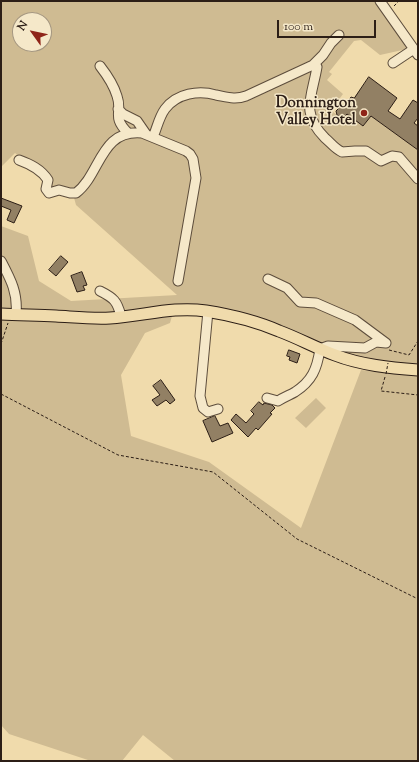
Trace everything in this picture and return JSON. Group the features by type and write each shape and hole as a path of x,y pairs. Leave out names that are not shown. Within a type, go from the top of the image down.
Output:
{"main road":[{"path":"9,314 101,318 172,309 208,311 259,323 279,330 320,350 349,360 418,370"}],"street":[{"path":"380,1 416,52 393,63"},
{"path":"150,136 165,109 175,99 201,92 239,99 313,65 339,35"},
{"path":"313,65 317,67 312,87 310,113 313,123 319,131 342,152 366,151 380,161 392,156 399,157 418,179"},
{"path":"100,66 105,72 118,98 118,119 128,134"},
{"path":"118,109 123,114 137,121 150,136"},
{"path":"19,160 37,168 46,176 48,180 46,189 49,193 59,190 76,193 85,183 113,141 135,132 179,147 200,158"},
{"path":"178,281 196,178 195,164 190,154"},
{"path":"1,261 15,290 17,302 9,314"},
{"path":"267,398 278,401 296,391 309,380 316,368 320,350 328,346 365,348 376,342 386,343 355,320 316,303 300,302 287,288 268,280"},
{"path":"100,291 109,295 116,301 119,306 121,316"},
{"path":"208,311 200,396 203,408 208,412 218,409"}],"path":[{"path":"1,344 9,314"},
{"path":"390,350 409,355 418,341"},
{"path":"388,363 381,391 418,395"},
{"path":"1,394 118,455 213,472 296,539 418,600"}],"shaded area":[{"path":"1,1 376,1 407,49 380,55 361,40 354,41 329,72 332,74 327,80 343,94 331,110 339,116 347,114 363,126 371,116 418,150 418,761 175,761 143,735 122,761 91,761 9,734 1,725 1,226 28,236 39,281 71,301 177,295 76,205 73,194 56,191 15,153 1,167","holes":["174,309 279,330 363,363 396,374 361,370 301,528 209,462 131,436 121,375 145,333 170,323"]},
{"path":"316,398 326,408 306,428 295,418"}],"building":[{"name":"Donnington Valley Hotel","path":"369,77 397,98 388,111 400,119 413,100 418,103 418,118 414,123 418,126 418,150 371,116 363,126 347,114 344,117 337,115 336,111 342,105 345,106 351,97 354,98"},
{"path":"1,198 22,206 14,223 7,220 11,210 1,206"},
{"path":"61,256 68,262 56,276 49,270"},
{"path":"82,272 87,285 83,286 85,290 77,292 71,276"},
{"path":"289,350 300,354 297,363 289,360 290,357 287,356"},
{"path":"161,380 175,400 170,404 166,400 157,406 152,400 160,395 153,386"},
{"path":"259,402 263,405 264,403 272,405 275,408 270,413 272,414 258,430 256,428 248,437 231,420 236,414 246,423 254,414 251,411"},
{"path":"215,416 220,426 228,423 233,433 212,442 203,421"}],"place":[{"name":"Donnington Valley Hotel","path":"364,113"}]}
